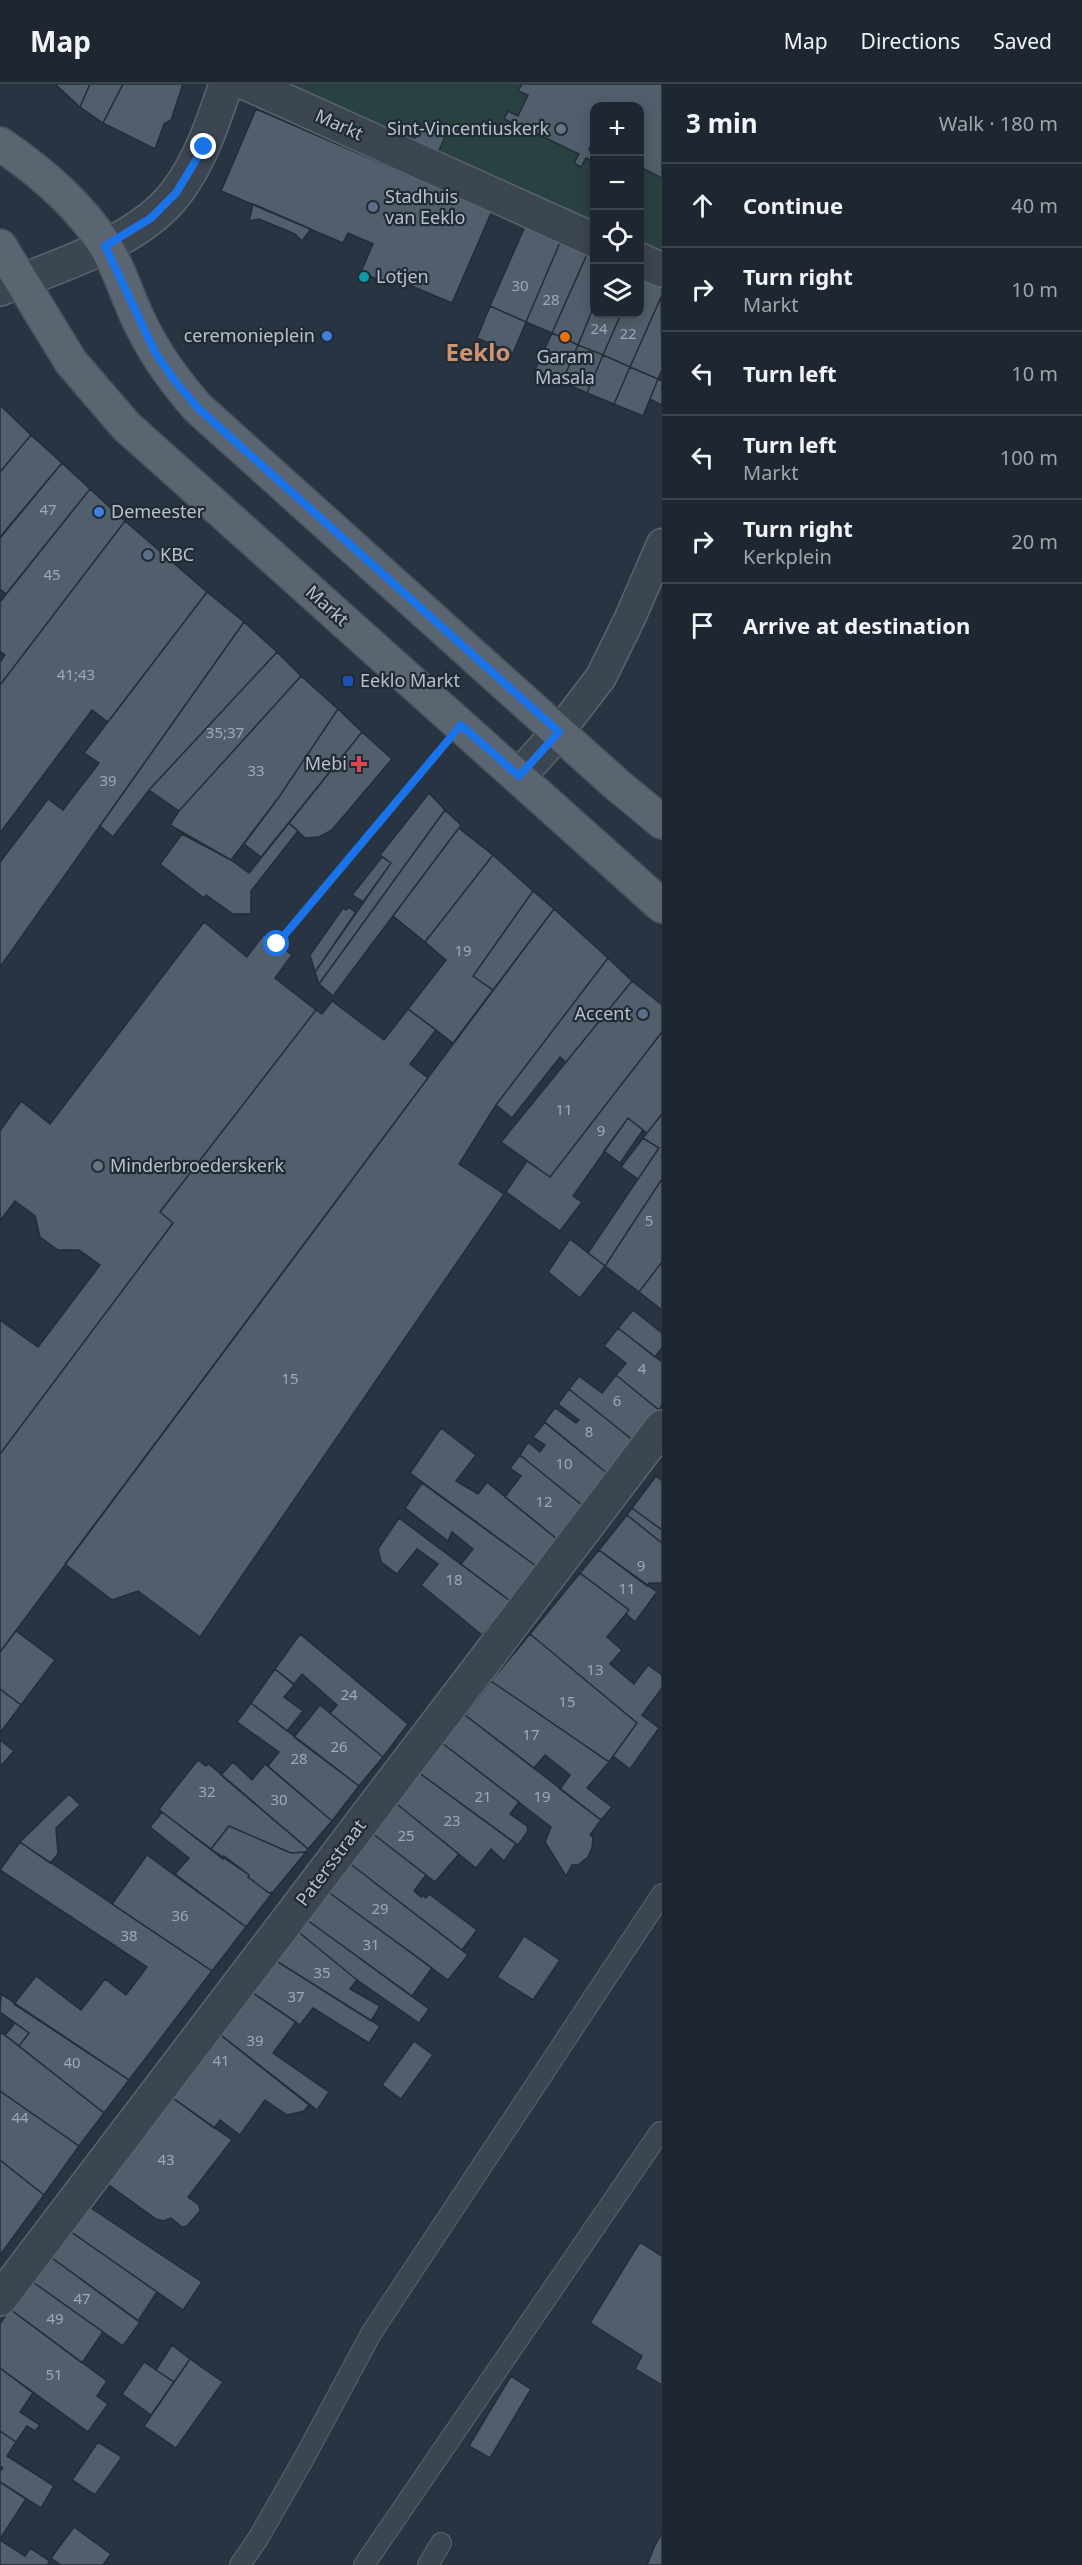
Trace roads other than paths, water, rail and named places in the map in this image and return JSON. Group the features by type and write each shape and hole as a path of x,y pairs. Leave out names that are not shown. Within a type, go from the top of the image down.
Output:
{"main road":[{"path":"0,144 21,158 64,195 88,222 105,246 155,352 198,408 662,822"},
{"name":"Markt","path":"0,246 10,285 71,362 126,426 662,906"}],"street":[{"path":"10,285 105,246 151,218 176,193 204,147 226,84"},
{"name":"Markt","path":"248,84 590,238"},
{"path":"644,262 662,270"},
{"path":"519,776 559,732 601,677 630,618 662,543"},
{"name":"Patersstraat","path":"0,2299 662,1427"}],"lane":[{"path":"240,2565 298,2469 372,2332 662,1894"},
{"path":"364,2565 660,2132"},
{"path":"428,2565 441,2543"}],"place":[{"name":"Sint-Vincentiuskerk","path":"561,129"},
{"name":"Stadhuis van Eeklo","path":"373,207"},
{"name":"Lotjen","path":"364,277"},
{"name":"ceremonieplein","path":"327,336"},
{"name":"Garam Masala","path":"565,337"},
{"name":"Demeester","path":"99,512"},
{"name":"KBC","path":"148,555"},
{"name":"Eeklo Markt","path":"348,681"},
{"name":"Mebi","path":"359,764"},
{"name":"Accent","path":"643,1014"},
{"name":"Minderbroederskerk","path":"98,1166"}],"district":[{"name":"Eeklo","path":"478,353"}]}
